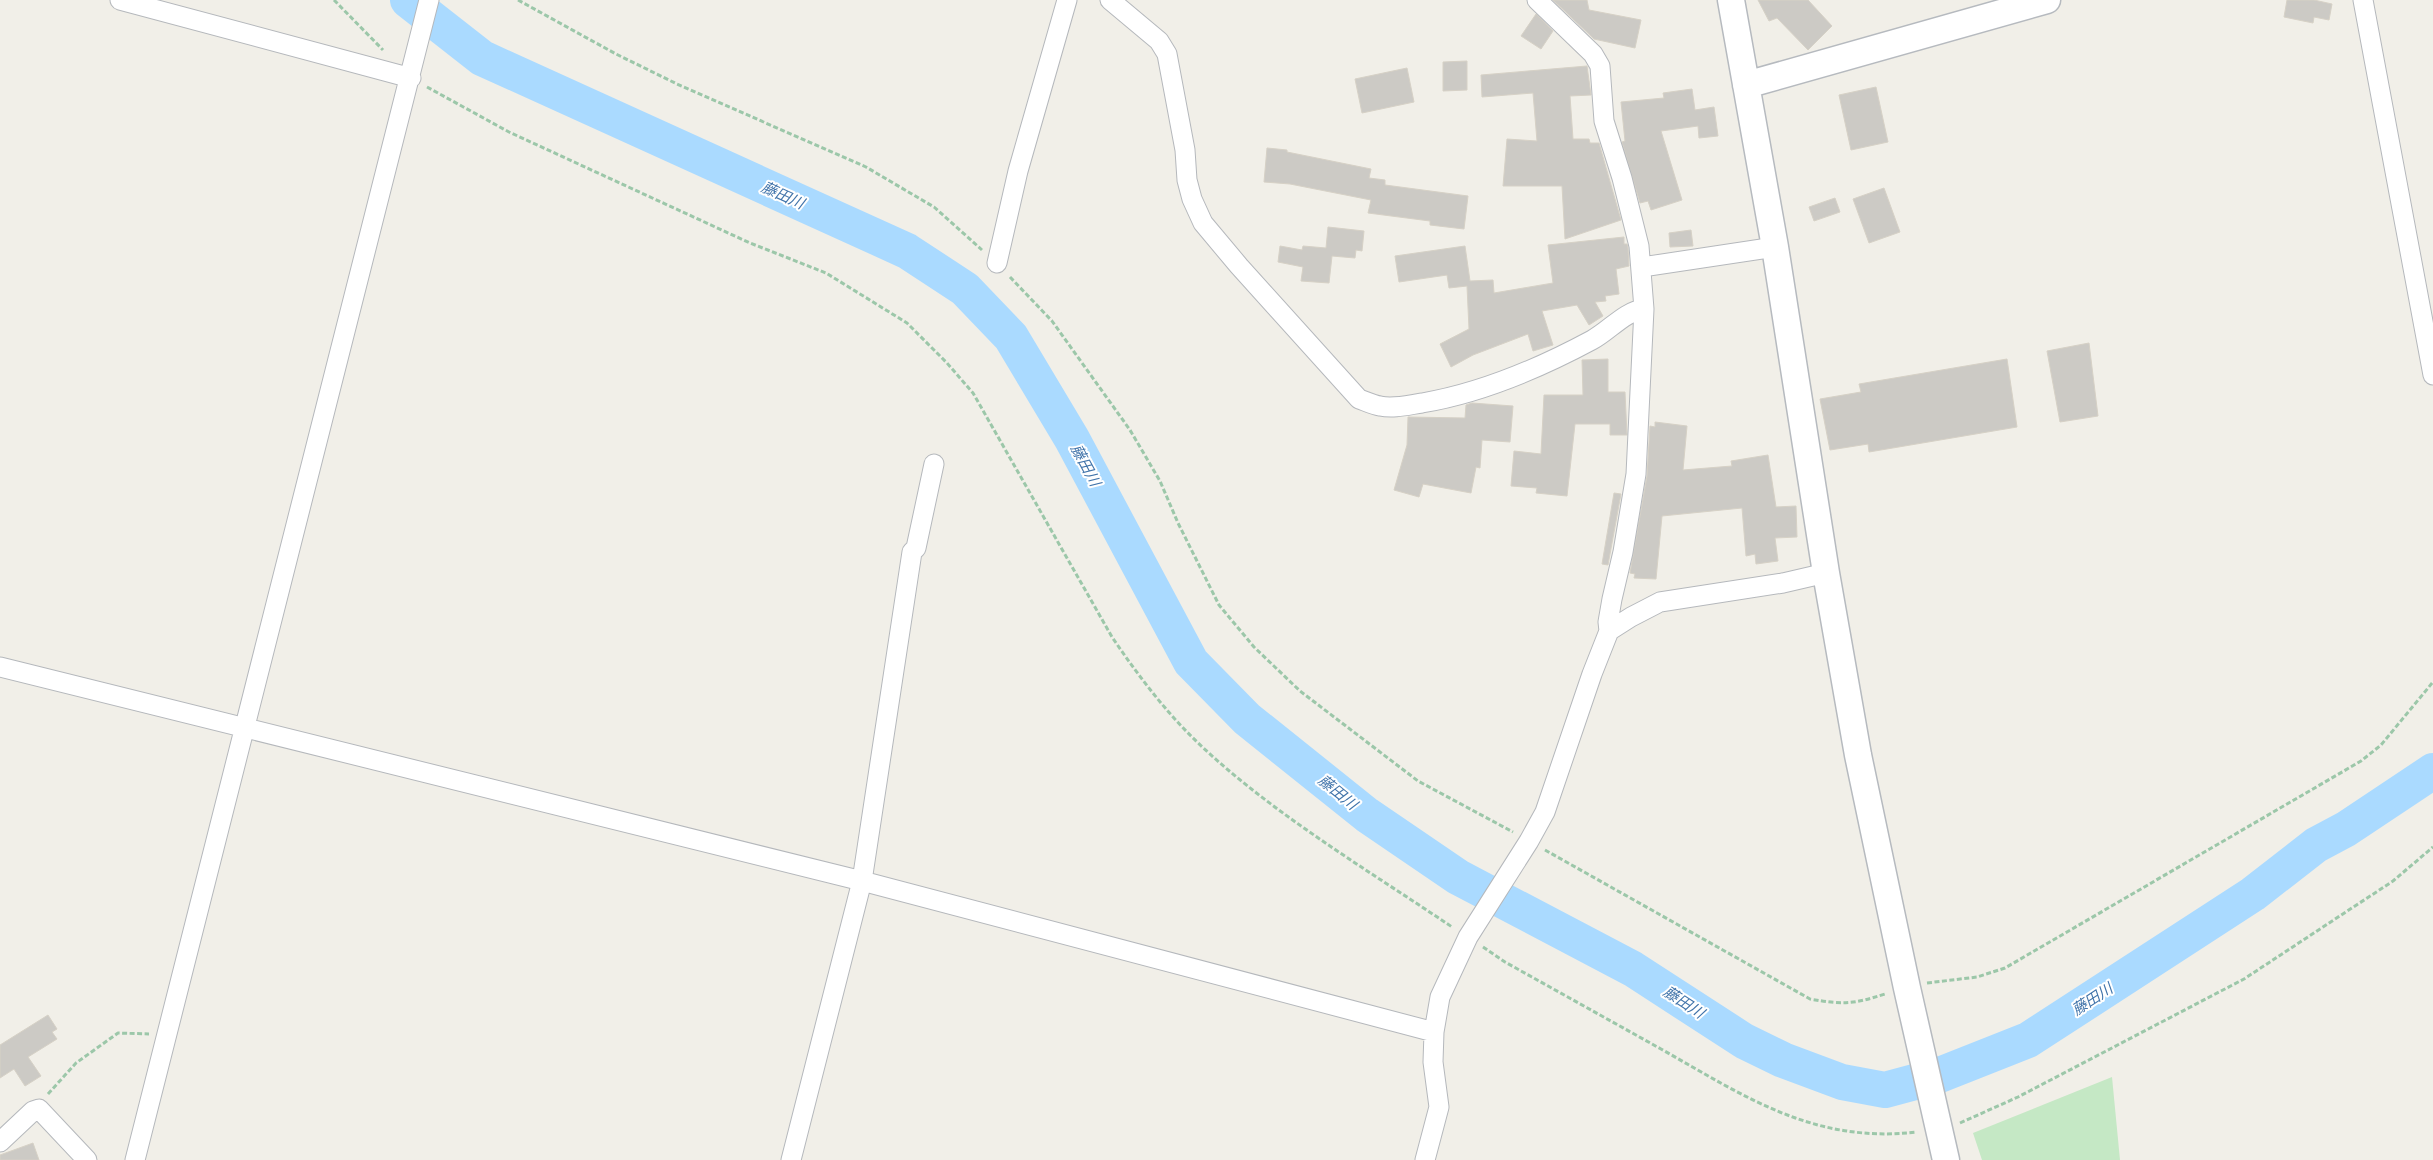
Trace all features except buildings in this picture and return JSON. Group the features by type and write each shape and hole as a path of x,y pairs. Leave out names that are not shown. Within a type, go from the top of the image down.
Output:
{"street":[{"path":"120,0 412,69"},
{"path":"134,1160 166,1036 172,1004 246,727 429,0"},
{"path":"997,263 1018,171 1067,0"},
{"path":"1537,0 1593,54 1600,66 1604,121 1622,178 1639,246 1642,266 1644,309 1636,474 1623,552 1608,622 1610,631"},
{"path":"1731,0 1775,247 1826,573 1858,756 1946,1160"},
{"path":"1746,86 2047,0"},
{"path":"2363,0 2433,376"},
{"path":"1116,2 1159,41 1167,54 1185,150 1187,180 1192,199 1203,223 1358,398 1380,406 1392,407 1449,398 1483,389 1525,373 1573,350 1595,339 1630,314 1644,309"},
{"path":"1642,266 1775,247"},
{"path":"791,1160 862,881 912,552 916,548 934,464"},
{"path":"1425,1160 1439,1107 1433,1062 1434,1032 1440,997 1468,937 1529,841 1545,812 1592,674 1610,631 1630,617 1660,602 1695,595 1782,583 1826,573"},
{"path":"0,667 862,881 1434,1032"},
{"path":"0,1142 37,1108 44,1113 87,1160"}],"path":[{"path":"334,0 385,52"},
{"path":"518,0 616,54 677,84 866,167 934,207 997,263 1052,321 1130,430 1160,481 1181,530 1219,605 1254,647 1300,691 1418,781 1529,841 1810,999 1855,1004 1939,980 1977,978 2005,968 2361,761 2381,745 2433,682"},
{"path":"412,69 509,132 750,243 826,273 907,323 947,362 973,393 1112,637 1166,710 1208,751 1277,808 1505,962 1769,1108 1817,1126 1855,1134 1911,1133 1940,1130 1967,1121 2018,1097 2244,980 2393,881 2433,847"},
{"path":"37,1108 76,1063 118,1033 166,1036"}],"green space":[{"path":"2112,1077 2120,1160 1982,1160 1973,1133"}],"waterway":[{"name":"藤田川","path":"408,0 482,58 907,251 965,289 1011,337 1072,439 1191,662 1247,719 1367,815 1458,877 1633,969 1744,1041 1783,1060 1842,1082 1885,1090 1937,1076 2028,1040 2253,894 2316,845 2346,829 2433,771"}]}
